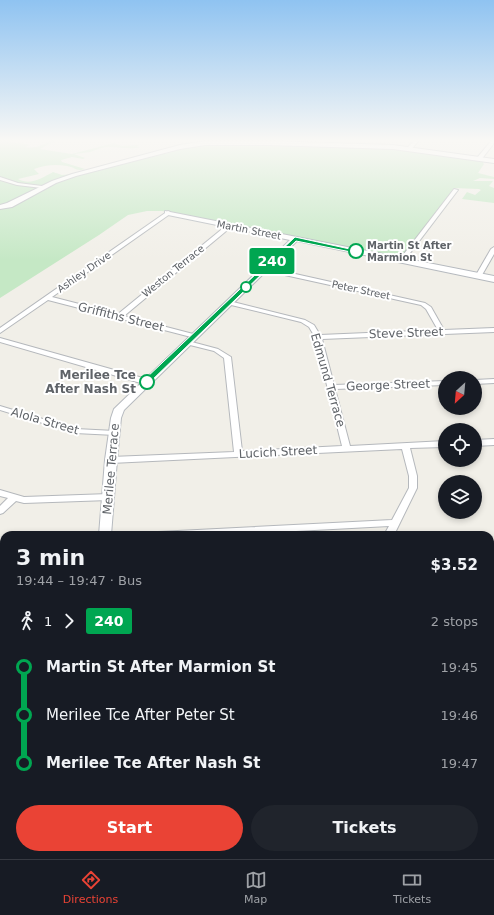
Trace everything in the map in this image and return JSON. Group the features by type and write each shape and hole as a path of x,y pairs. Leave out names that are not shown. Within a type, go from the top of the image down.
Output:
{"street":[{"path":"6,180 17,184 42,188"},
{"path":"0,207 15,202 42,188 63,180"},
{"path":"402,260 456,190"},
{"name":"Martin Street","path":"168,213 494,279"},
{"name":"Ashley Drive","path":"0,331 168,213"},
{"name":"Weston Terrace","path":"118,317 229,226"},
{"name":"Merilee Terrace","path":"105,531 114,432 119,409 295,239"},
{"path":"479,275 494,249"},
{"name":"Peter Street","path":"264,269 423,304 429,308 442,332"},
{"name":"Griffiths Street","path":"47,298 191,339 216,350 227,357 238,454"},
{"name":"Edmund Terrace","path":"229,303 303,321 312,326 318,337 347,449"},
{"name":"Steve Street","path":"318,337 494,330"},
{"path":"0,340 147,382"},
{"path":"482,382 494,381"},
{"name":"George Street","path":"331,387 438,383"},
{"name":"Alola Street","path":"0,408 75,431 114,432"},
{"path":"482,443 494,442"},
{"name":"Lucich Street","path":"111,460 438,444"},
{"path":"390,531 413,488 413,476 404,446"},
{"path":"0,493 24,500 109,497"},
{"path":"0,511 13,498"},
{"path":"244,531 394,524"}],"green space":[{"path":"0,180 20,180 27,182 36,180 493,181 489,186 494,188 494,203 462,199 467,192 475,195 481,190 479,189 454,188 402,256 396,257 162,211 147,211 128,215 0,298"}],"bus line":[{"name":"240","path":"147,382 295,239 356,251"}],"place":[{"name":"Martin St After Marmion St","path":"356,251"},
{"name":"Merilee Tce After Nash St","path":"147,382"}]}
